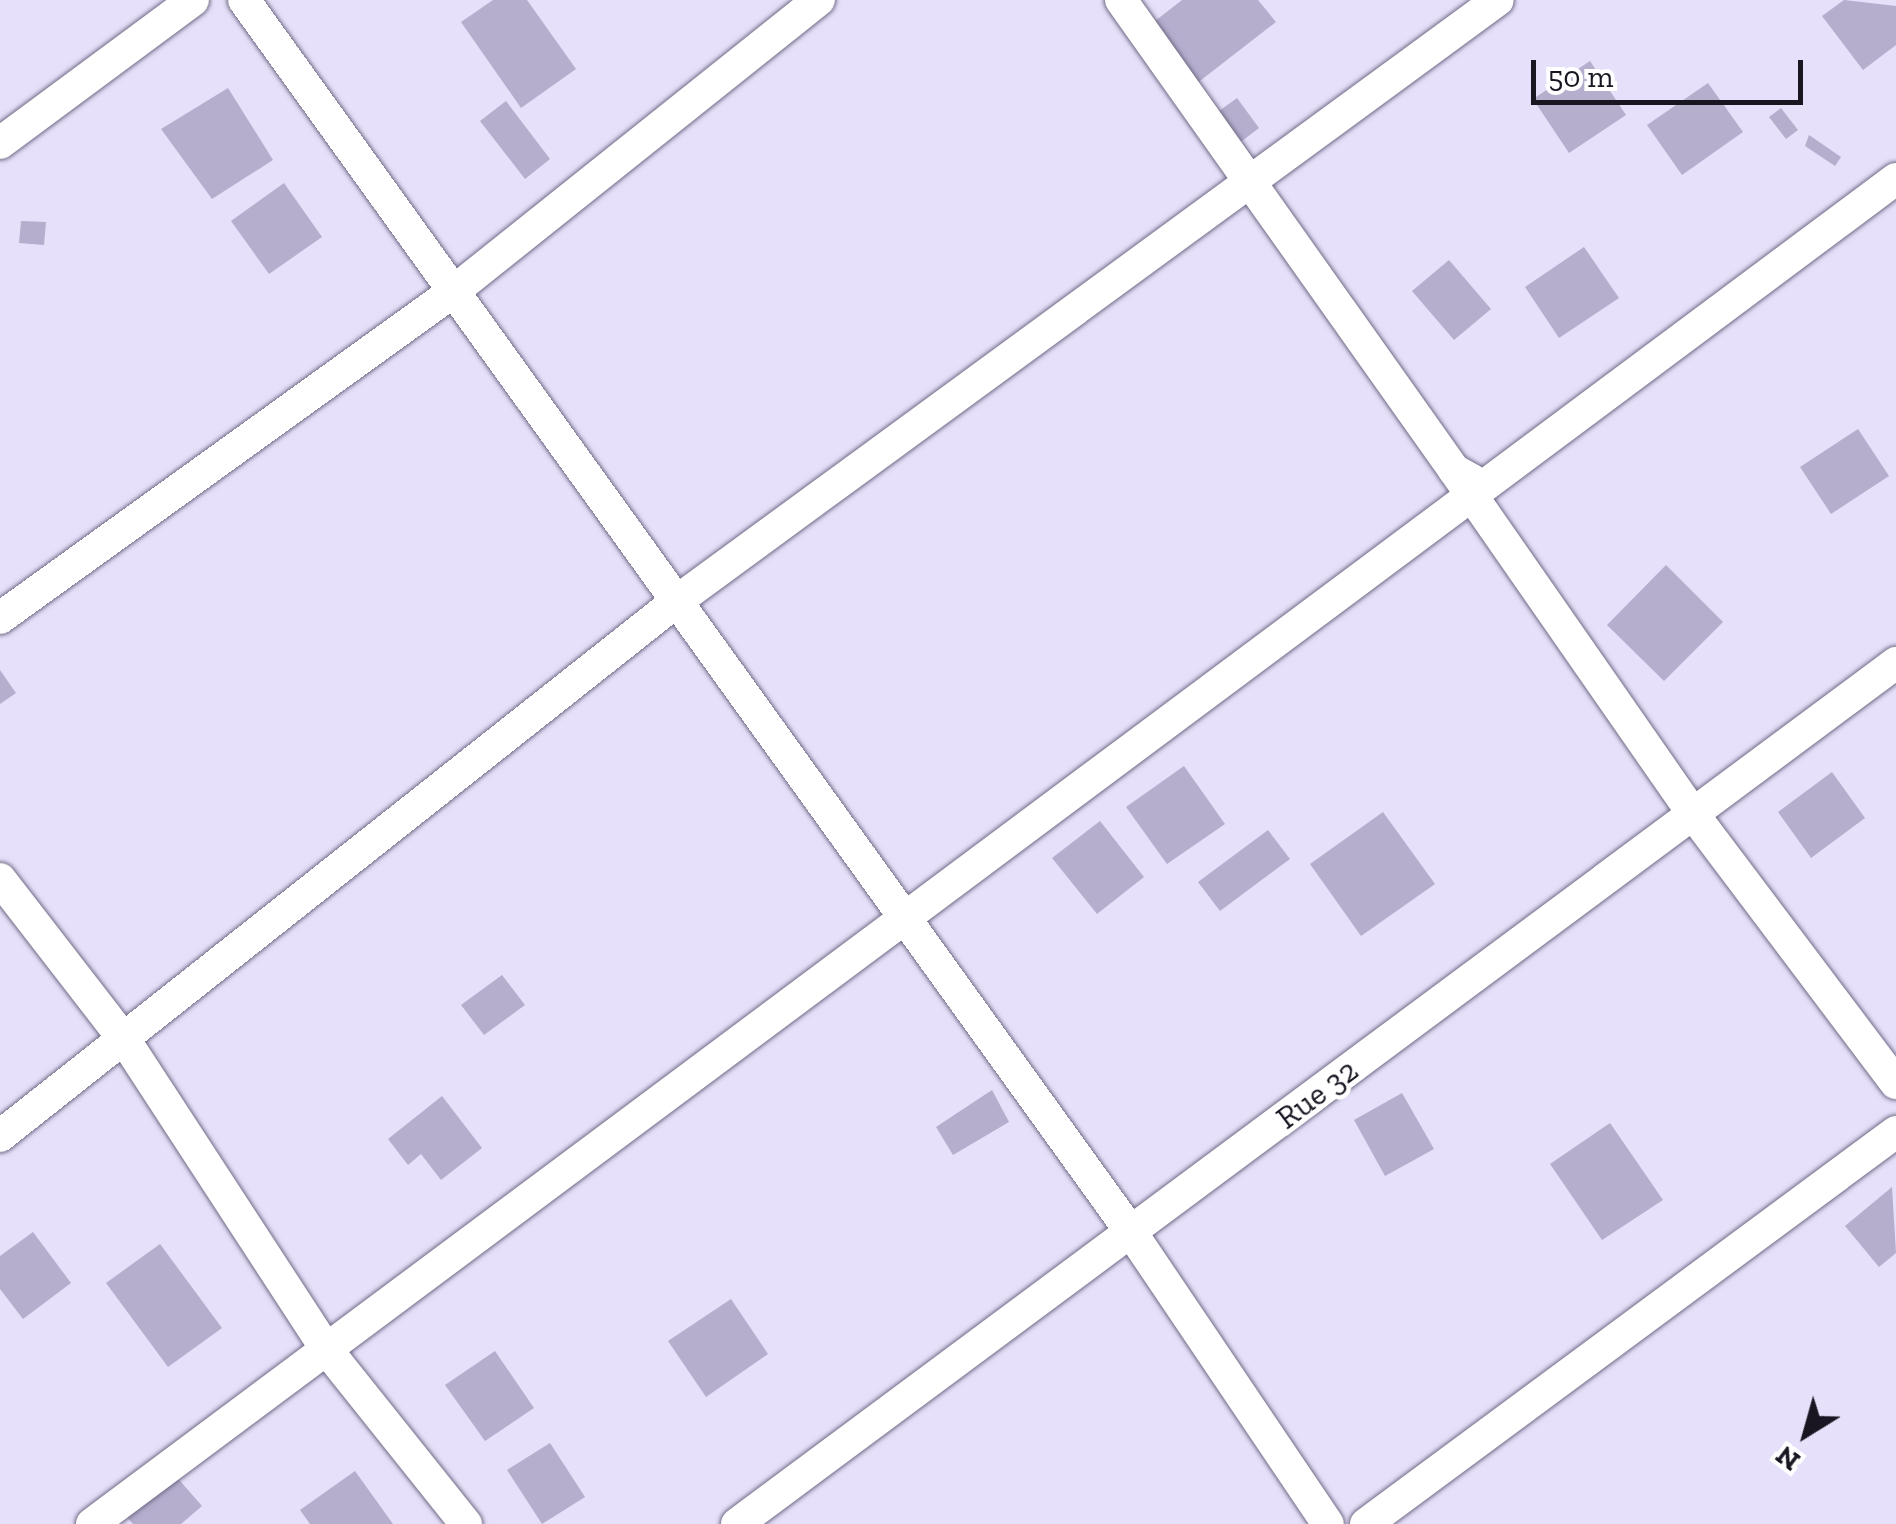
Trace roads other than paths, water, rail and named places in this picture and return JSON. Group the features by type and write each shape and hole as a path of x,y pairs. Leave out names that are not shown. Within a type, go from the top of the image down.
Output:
{"street":[{"path":"0,143 192,0"},
{"path":"244,0 1131,1232 1328,1524"},
{"path":"0,618 454,291 818,0"},
{"path":"1121,0 1468,483 1693,814 1896,1083"},
{"path":"0,1136 126,1042 677,601 1498,0"},
{"path":"92,1524 906,919 1468,483 1896,178"},
{"name":"Rue 32","path":"737,1524 1896,664"},
{"path":"0,880 126,1042 327,1350 466,1524"},
{"path":"1366,1524 1896,1132"}]}
